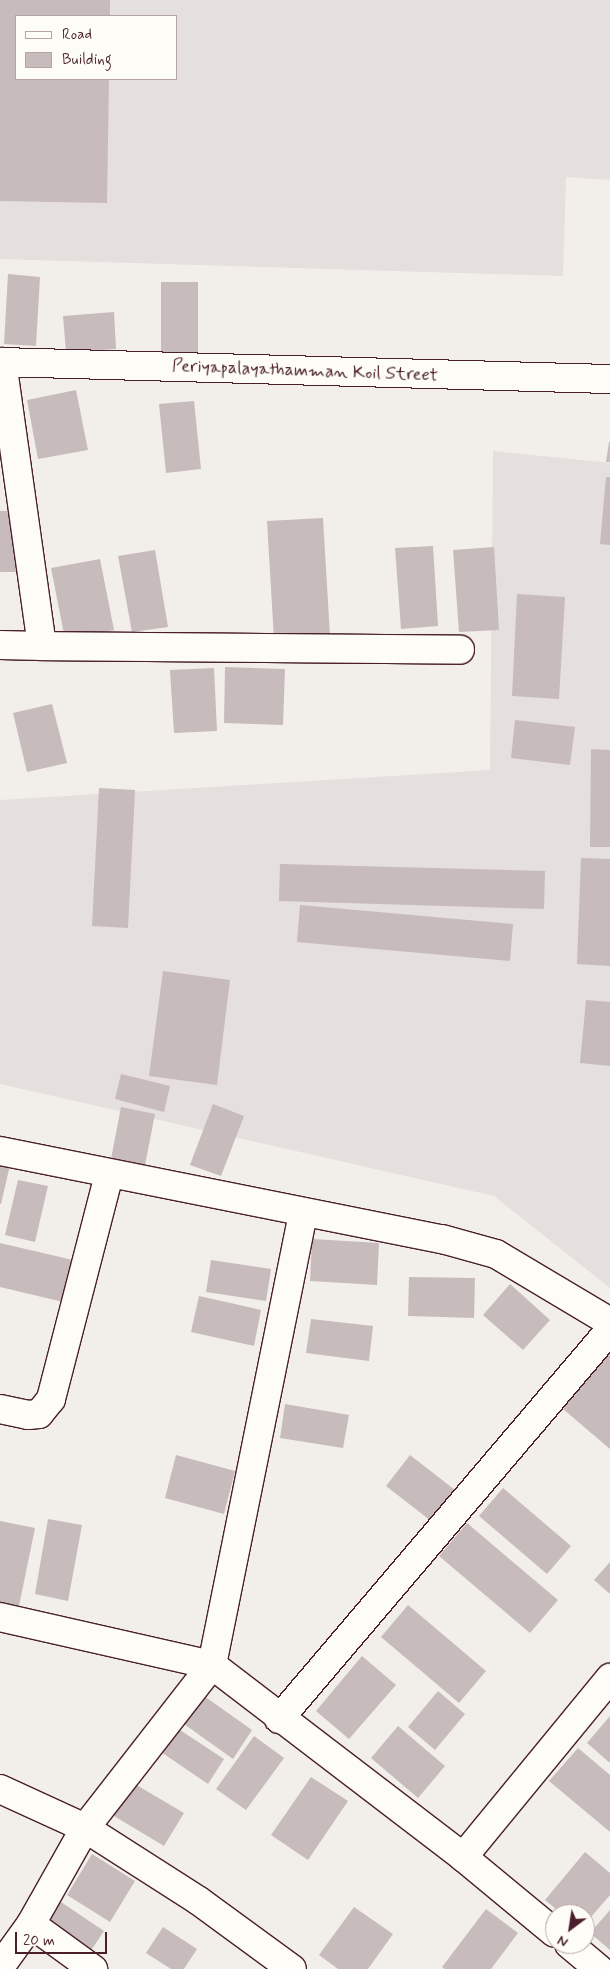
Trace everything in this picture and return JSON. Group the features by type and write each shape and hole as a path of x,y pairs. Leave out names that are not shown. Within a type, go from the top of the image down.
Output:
{"street":[{"name":"Periyapalayathamman Koil Street","path":"1,362 610,376"},
{"path":"1,362 42,646"},
{"path":"0,645 460,650"},
{"path":"0,1151 302,1213 442,1239 496,1254 610,1322"},
{"path":"0,1409 28,1415 39,1414 49,1404 109,1174"},
{"path":"0,1967 31,1924 85,1828 212,1665 302,1213"},
{"path":"279,1719 610,1330"},
{"path":"0,1617 212,1665 279,1719 463,1857 545,1924"},
{"path":"463,1857 610,1678"},
{"path":"0,1789 85,1828 199,1901 292,1969"},
{"path":"31,1924 93,1969"},
{"path":"581,1954 599,1969"}],"shaded area":[{"path":"0,0 610,0 610,180 566,177 563,276 0,259"},
{"path":"493,451 610,463 610,1288 494,1196 0,1084 0,800 490,770"}],"building":[{"path":"0,0 110,0 110,15 15,15 15,80 109,80 107,203 0,201"},
{"path":"8,274 40,277 36,346 4,344"},
{"path":"161,282 198,282 198,357 161,357"},
{"path":"114,312 116,349 66,352 63,316"},
{"path":"76,390 88,450 38,459 27,400"},
{"path":"194,401 201,469 166,473 159,404"},
{"path":"609,442 610,462 606,462"},
{"path":"606,477 610,477 610,545 600,544"},
{"path":"0,511 15,511 16,572 0,572"},
{"path":"323,518 330,636 274,639 267,521"},
{"path":"433,546 438,626 401,629 395,548"},
{"path":"494,547 499,630 459,632 453,550"},
{"path":"155,550 168,627 132,632 118,556"},
{"path":"100,559 114,630 65,639 51,568"},
{"path":"517,594 565,597 559,699 512,696"},
{"path":"225,667 285,669 283,725 224,723"},
{"path":"214,668 217,731 174,733 170,670"},
{"path":"52,704 67,763 27,772 13,713"},
{"path":"515,720 575,727 570,765 511,758"},
{"path":"591,749 610,750 610,847 590,847"},
{"path":"99,788 135,790 128,928 92,926"},
{"path":"581,858 610,859 610,966 577,964"},
{"path":"280,864 545,871 544,909 279,901"},
{"path":"300,905 513,924 510,961 297,942"},
{"path":"163,971 230,980 217,1085 149,1076"},
{"path":"586,1000 610,1002 610,1066 580,1063"},
{"path":"121,1074 170,1086 164,1112 115,1099"},
{"path":"213,1104 244,1116 221,1176 190,1165"},
{"path":"121,1107 155,1114 145,1165 111,1159"},
{"path":"0,1163 10,1165 1,1204 0,1204"},
{"path":"18,1180 48,1186 35,1242 5,1235"},
{"path":"312,1239 379,1243 377,1285 310,1281"},
{"path":"0,1243 73,1260 63,1302 0,1287"},
{"path":"211,1260 271,1269 266,1301 206,1292"},
{"path":"409,1277 475,1278 474,1318 408,1316"},
{"path":"510,1284 550,1320 523,1350 483,1315"},
{"path":"199,1296 261,1310 254,1346 191,1332"},
{"path":"311,1319 373,1326 369,1361 306,1353"},
{"path":"610,1353 610,1449 563,1409"},
{"path":"285,1404 349,1415 343,1448 280,1438"},
{"path":"176,1455 235,1471 224,1514 165,1498"},
{"path":"410,1455 455,1490 431,1521 386,1486"},
{"path":"503,1488 571,1546 547,1574 479,1516"},
{"path":"48,1519 82,1525 68,1601 35,1594"},
{"path":"0,1521 35,1528 19,1606 0,1602"},
{"path":"467,1523 558,1600 530,1633 439,1556"},
{"path":"610,1562 610,1594 594,1580"},
{"path":"408,1605 486,1671 459,1703 381,1637"},
{"path":"362,1656 396,1685 349,1739 316,1711"},
{"path":"197,1691 252,1730 233,1759 177,1719"},
{"path":"438,1691 465,1714 435,1750 408,1727"},
{"path":"610,1716 610,1763 587,1743"},
{"path":"174,1726 224,1759 208,1784 158,1750"},
{"path":"398,1726 445,1766 418,1798 371,1758"},
{"path":"254,1736 284,1758 246,1810 216,1789"},
{"path":"578,1748 610,1775 610,1832 549,1781"},
{"path":"311,1777 348,1801 308,1860 271,1835"},
{"path":"128,1780 184,1813 164,1846 109,1813"},
{"path":"585,1852 610,1873 610,1895 595,1912 595,1904 550,1904 545,1900"},
{"path":"92,1854 135,1881 110,1922 67,1895"},
{"path":"58,1900 104,1931 90,1952 44,1921"},
{"path":"354,1907 393,1934 368,1969 338,1969 319,1955"},
{"path":"486,1909 518,1933 491,1969 445,1969 442,1967"},
{"path":"610,1910 610,1950 595,1937 595,1927"},
{"path":"163,1927 197,1949 184,1969 171,1969 146,1953"}]}
